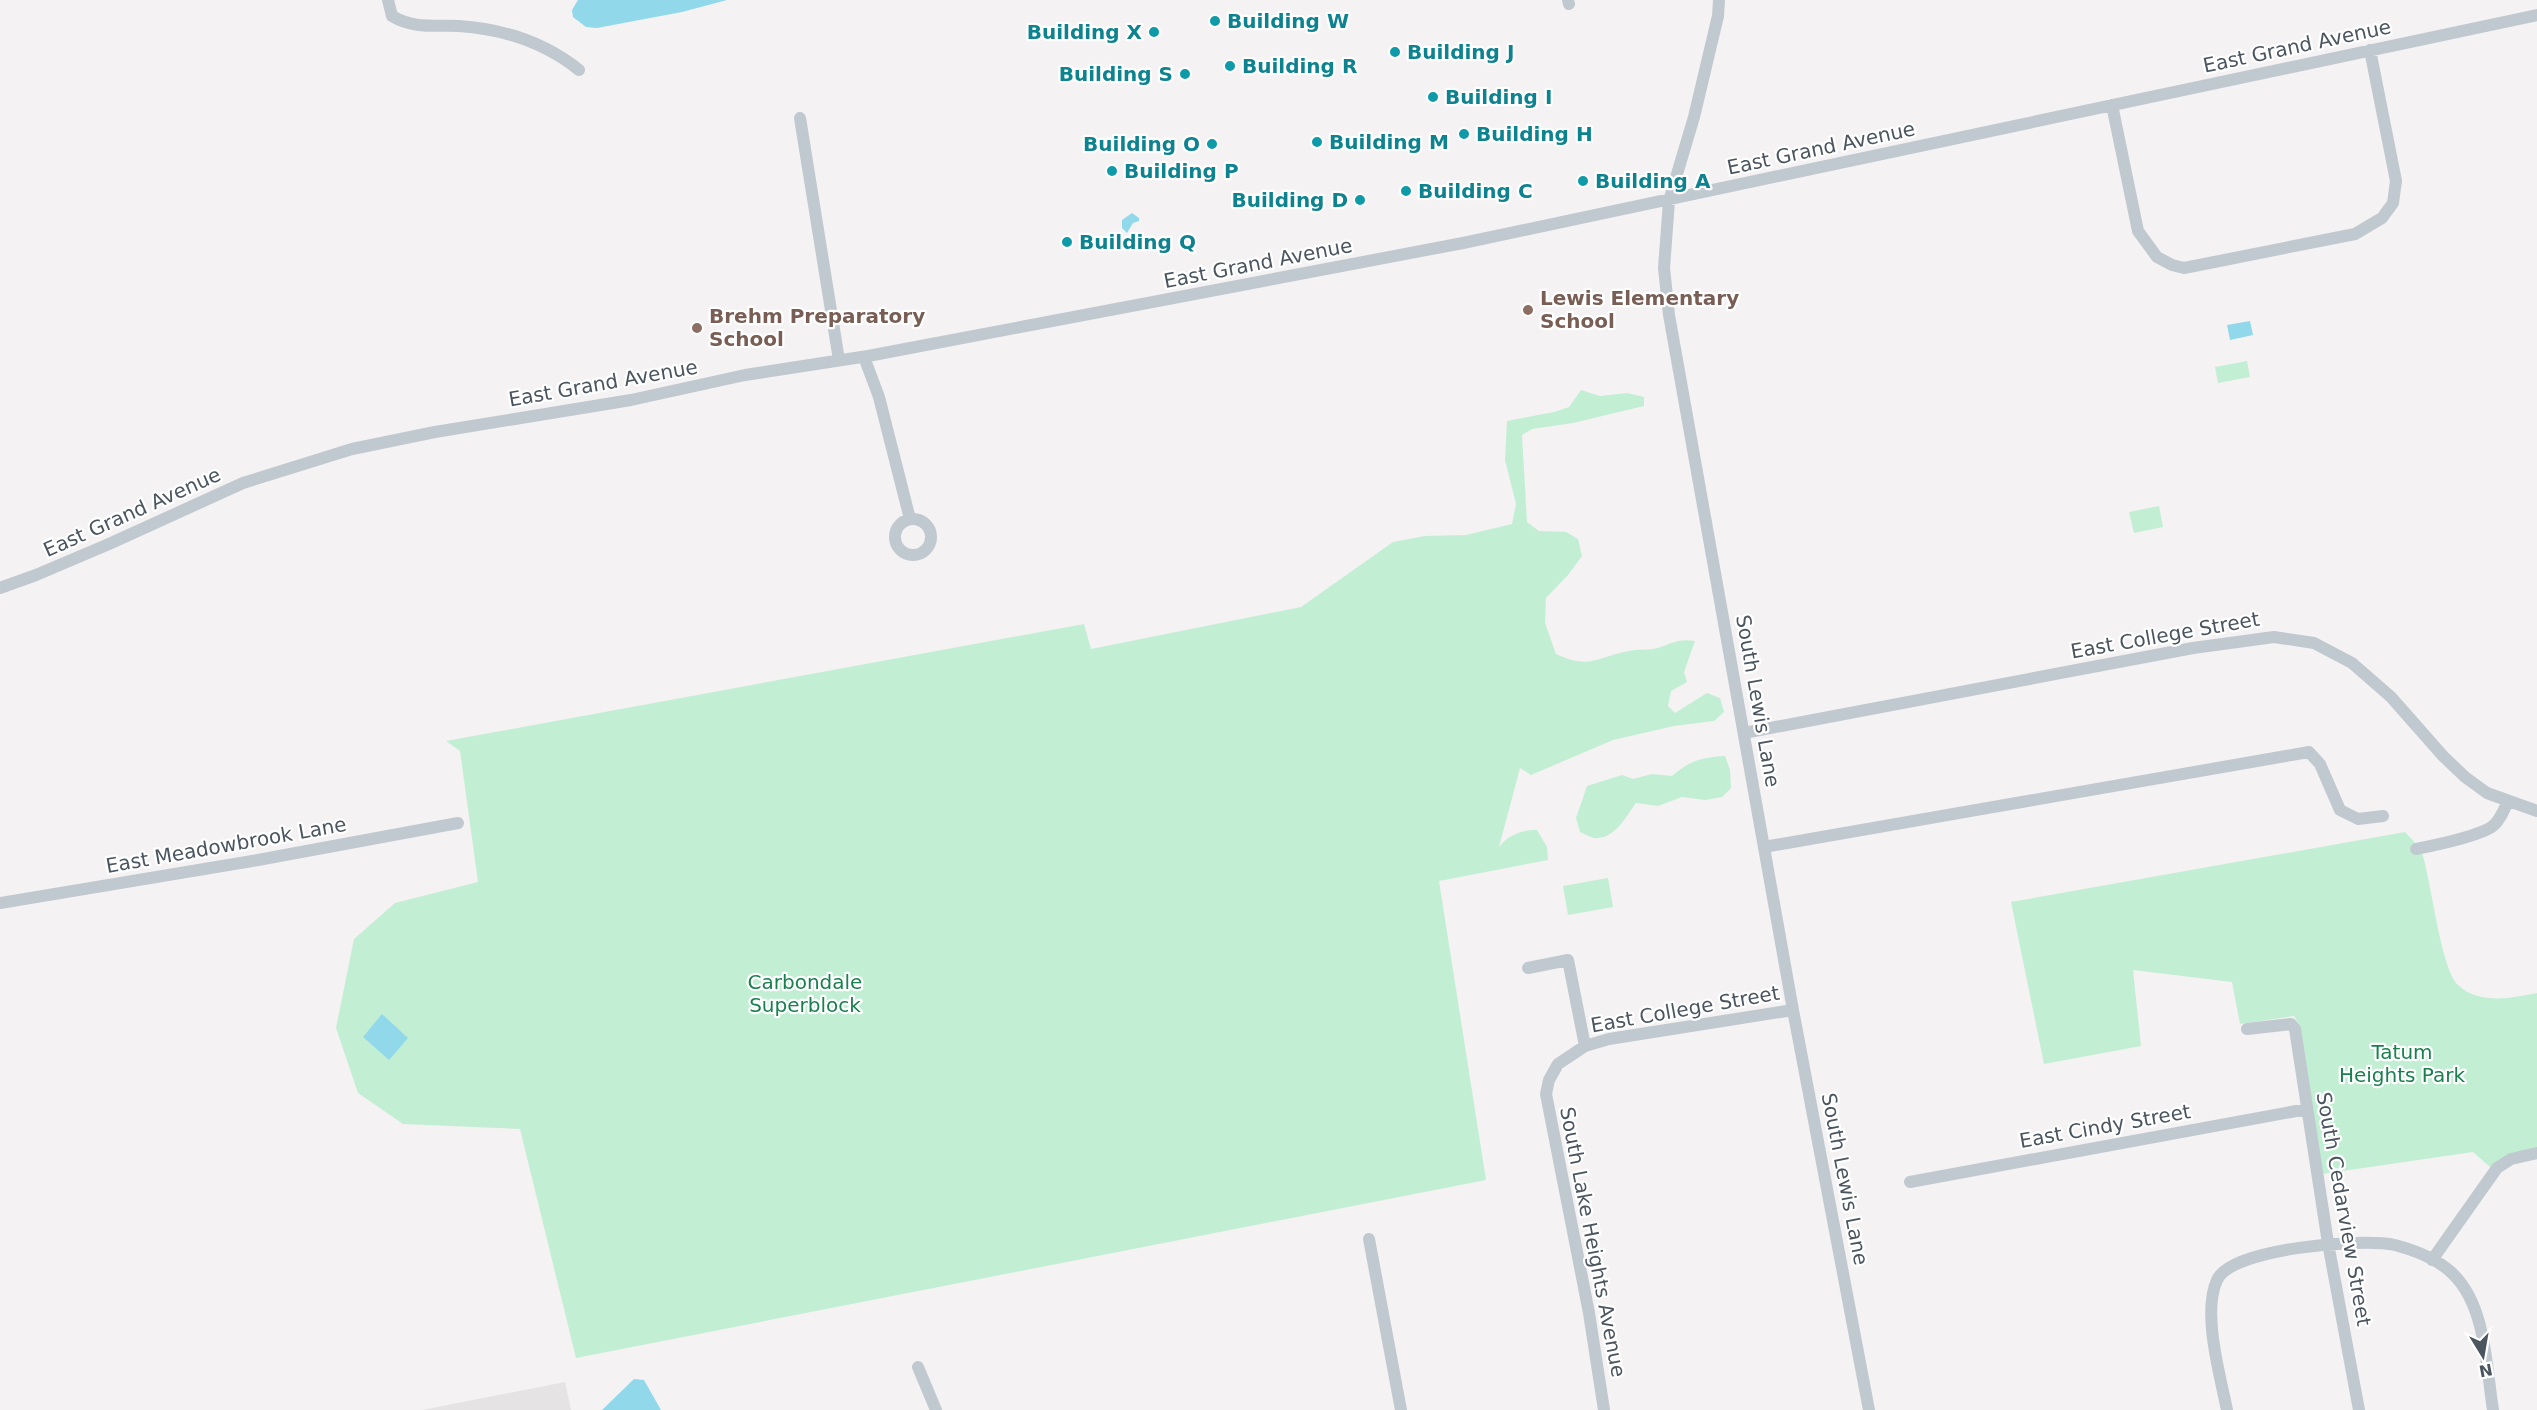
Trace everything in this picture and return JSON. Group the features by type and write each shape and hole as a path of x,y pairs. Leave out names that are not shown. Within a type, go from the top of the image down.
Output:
{"street":[{"path":"388,0 392,16 406,24 462,26 528,39 558,54 579,70"},
{"name":"South Lewis Lane","path":"1719,0 1697,106 1669,201 1664,268 1669,315 1793,1010 1869,1410"},
{"name":"East Grand Avenue","path":"0,588 88,553 243,483 352,449 435,432 631,400 745,375 864,357 1227,290 1669,201 2537,15"},
{"path":"2112,105 2138,231 2157,257 2172,265 2184,268 2355,234 2382,218 2393,203 2395,194 2393,160 2370,50"},
{"path":"800,118 839,360"},
{"path":"864,357 879,397 910,519"},
{"name":"East College Street","path":"1744,733 2181,650 2274,637 2314,643 2352,663 2391,697 2443,756 2465,777 2487,793 2537,811"},
{"path":"1764,847 2309,752 2320,764 2340,810 2358,819 2383,816"},
{"path":"2416,849 2490,828 2499,819 2508,801"},
{"name":"East Meadowbrook Lane","path":"0,903 258,860 458,823"},
{"path":"1528,968 1568,960 1585,1046"},
{"name":"East College Street","path":"1585,1046 1632,1035 1793,1010"},
{"name":"South Cedarview Street","path":"2247,1029 2291,1024 2295,1029 2328,1243 2360,1410"},
{"name":"South Lake Heights Avenue","path":"1585,1046 1558,1064 1549,1080 1546,1094 1589,1313 1605,1410"},
{"name":"East Cindy Street","path":"1910,1182 2307,1109"},
{"path":"2432,1260 2498,1168 2511,1159 2537,1153"},
{"path":"1369,1239 1401,1410"},
{"path":"2227,1410 2214,1340 2211,1301 2217,1279 2222,1271 2233,1264 2269,1254 2328,1243 2353,1242 2393,1245 2432,1260 2451,1272 2473,1301 2493,1410"},
{"path":"918,1367 936,1410"}],"shaded area":[{"path":"565,1382 571,1410 422,1410"}],"green space":[{"path":"2247,361 2250,377 2218,383 2215,367"},
{"name":"Carbondale Superblock","path":"1581,390 1600,396 1627,393 1644,397 1644,406 1573,423 1532,429 1522,435 1527,522 1539,531 1566,532 1578,539 1582,556 1546,598 1545,623 1556,654 1586,662 1632,650 1653,649 1677,641 1695,641 1684,672 1687,682 1671,691 1668,706 1675,713 1707,693 1720,698 1724,712 1714,721 1674,726 1613,740 1531,775 1520,768 1499,847 1516,834 1537,830 1547,847 1548,860 1439,881 1486,1180 576,1358 520,1129 403,1124 358,1093 336,1028 354,939 395,903 478,882 460,751 446,741 1084,624 1091,649 1301,607 1393,542 1425,536 1466,535 1512,524 1516,504 1505,460 1507,421 1569,407"},
{"path":"2159,506 2163,527 2134,533 2129,512"},
{"path":"1725,756 1730,770 1731,788 1722,797 1705,800 1682,797 1658,806 1636,803 1616,830 1610,834 1596,838 1580,832 1576,818 1587,786 1622,775 1633,779 1652,774 1672,776 1696,761"},
{"name":"Tatum Heights Park","path":"2405,832 2422,853 2446,961 2458,985 2466,991 2486,998 2507,998 2537,993 2537,1148 2507,1155 2490,1167 2473,1152 2322,1174 2300,1026 2294,1016 2240,1024 2232,982 2133,970 2141,1046 2044,1064 2011,902"},
{"path":"1608,878 1613,907 1568,915 1563,886"}],"water":[{"path":"578,0 727,0 682,12 597,28 586,27 573,17 572,10"},
{"path":"1132,213 1139,218 1139,221 1133,223 1127,233 1122,228 1122,220"},
{"path":"2250,321 2253,335 2230,340 2227,325"},
{"path":"382,1014 408,1038 389,1060 363,1037"},
{"path":"634,1379 644,1380 661,1410 602,1410"}],"place":[{"name":"Building W","path":"1215,21"},
{"name":"Building X","path":"1154,32"},
{"name":"Building J","path":"1395,52"},
{"name":"Building R","path":"1230,66"},
{"name":"Building S","path":"1185,74"},
{"name":"Building I","path":"1433,97"},
{"name":"Building H","path":"1464,134"},
{"name":"Building M","path":"1317,142"},
{"name":"Building O","path":"1212,144"},
{"name":"Building P","path":"1112,171"},
{"name":"Building A","path":"1583,181"},
{"name":"Building C","path":"1406,191"},
{"name":"Building D","path":"1360,200"},
{"name":"Building Q","path":"1067,242"},
{"name":"Lewis Elementary School","path":"1528,310"},
{"name":"Brehm Preparatory School","path":"697,328"}]}
